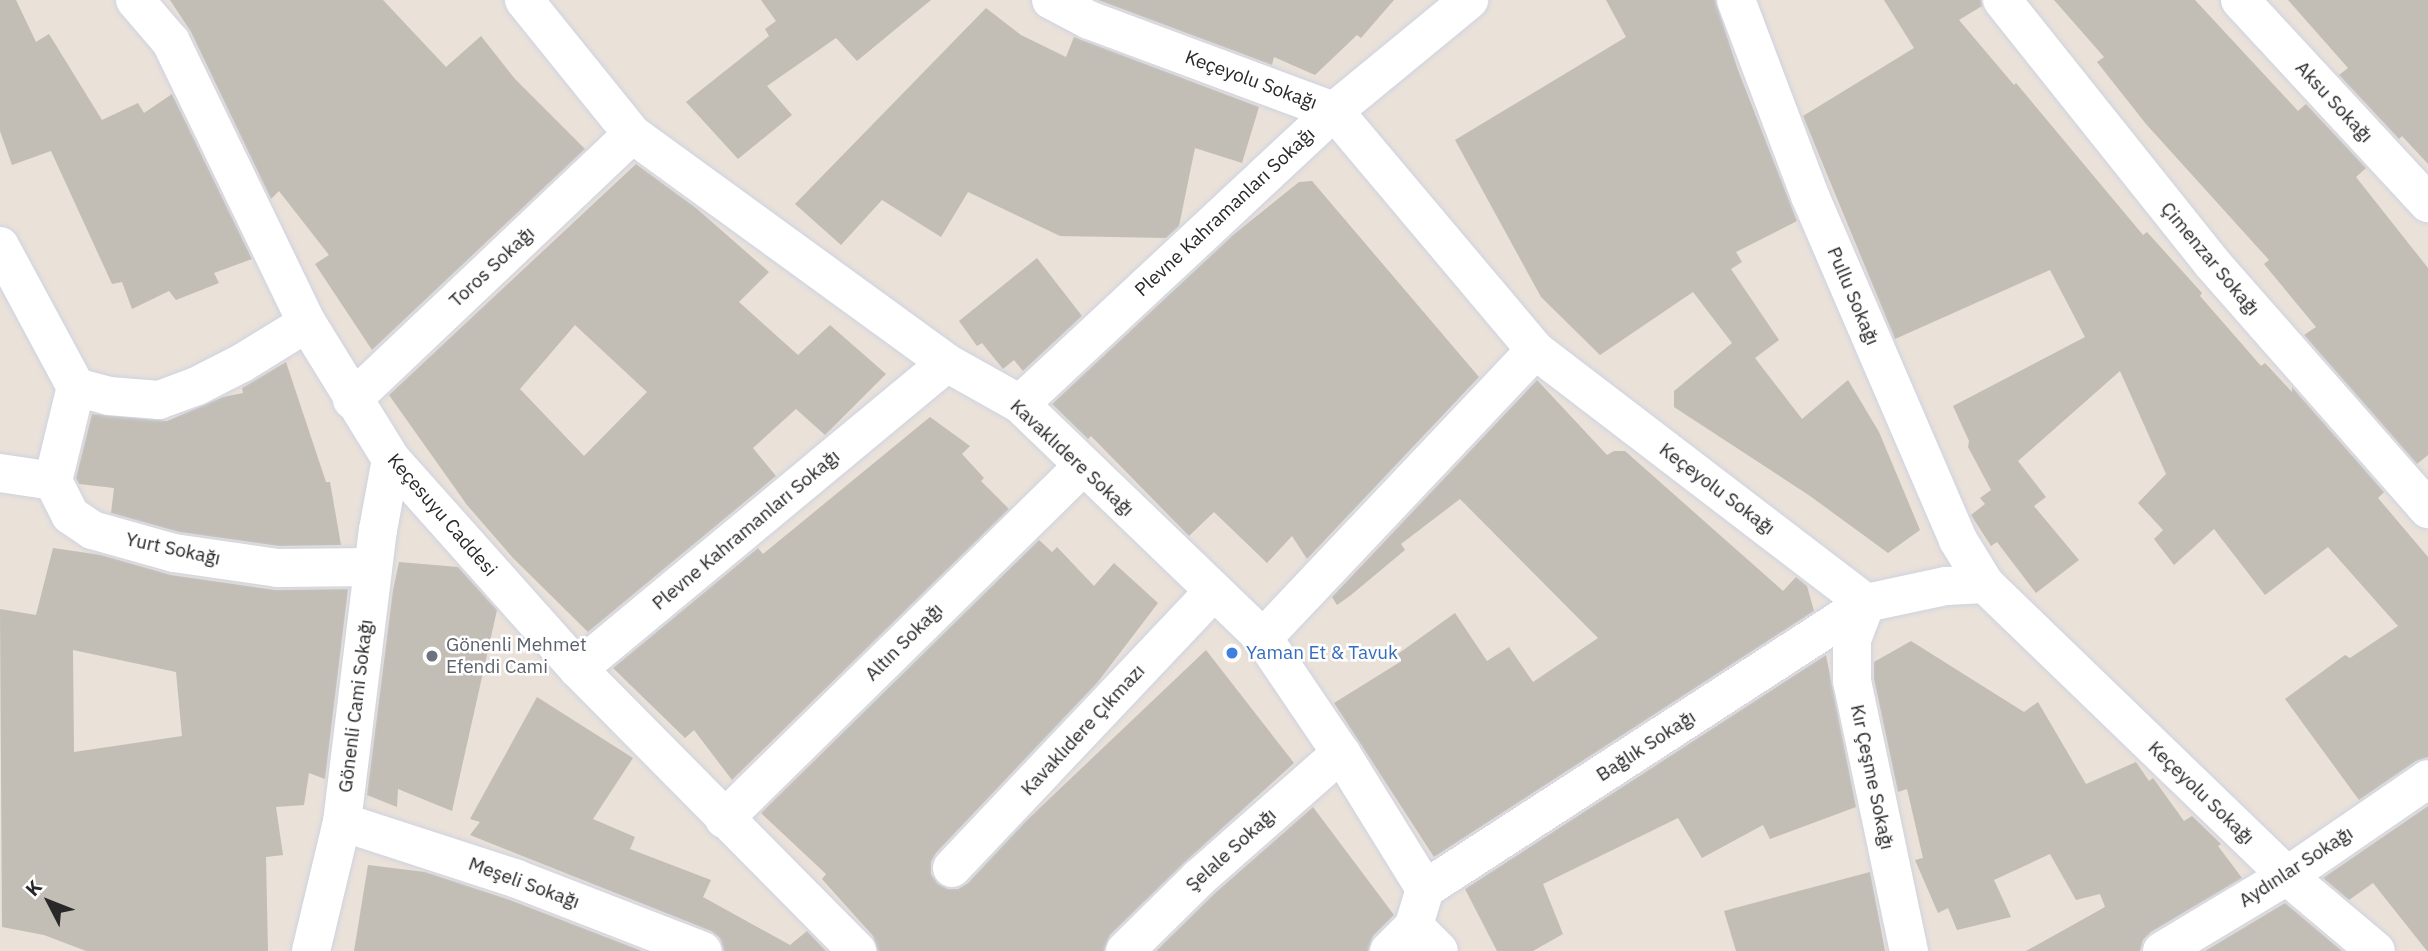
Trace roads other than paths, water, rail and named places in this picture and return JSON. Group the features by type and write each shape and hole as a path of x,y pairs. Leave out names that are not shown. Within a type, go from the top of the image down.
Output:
{"street":[{"name":"Keçesuyu Caddesi","path":"135,0 171,42 307,323 352,400 391,459 578,670 856,951"},
{"name":"Kavaklıdere Sokağı","path":"524,0 632,134 947,363 1020,404 1263,638 1425,889"},
{"name":"Keçeyolu Sokağı","path":"1051,0 1089,20 1334,111 1535,350 1866,603"},
{"name":"Pullu Sokağı","path":"1736,0 1821,221 1958,540 1985,584"},
{"name":"Çimenzar Sokağı","path":"2002,0 2211,262 2428,509"},
{"name":"Aksu Sokağı","path":"2241,0 2428,204"},
{"name":"Plevne Kahramanları Sokağı","path":"1020,404 1448,6"},
{"name":"Toros Sokağı","path":"352,400 632,134"},
{"path":"0,473 53,481 76,387 1,250"},
{"path":"76,387 109,396 159,400 242,363 307,323"},
{"path":"1263,638 1535,350"},
{"name":"Plevne Kahramanları Sokağı","path":"578,670 947,363"},
{"name":"Gönenli Cami Sokağı","path":"311,951 342,822 373,567 391,459"},
{"name":"Altın Sokağı","path":"724,819 1083,466"},
{"name":"Yurt Sokağı","path":"53,481 70,515 92,530 174,553 278,568 373,567"},
{"path":"1866,603 1946,586 1985,584"},
{"name":"Keçeyolu Sokağı","path":"1985,584 2287,876 2376,951"},
{"name":"Kavaklıdere Çıkmazı","path":"952,868 1213,592"},
{"name":"Bağlık Sokağı","path":"1425,889 1866,603"},
{"name":"Kır Çeşme Sokağı","path":"1866,603 1852,640 1852,681 1909,951"},
{"name":"Şelale Sokağı","path":"1125,951 1199,877 1340,754"},
{"name":"Aydınlar Sokağı","path":"2162,951 2287,876 2428,779"},
{"name":"Meşeli Sokağı","path":"342,822 517,879 703,951"},
{"path":"1414,942 1425,889"}],"place":[{"name":"Yaman Et & Tavuk","path":"1232,653"},
{"name":"Gönenli Mehmet Efendi Cami","path":"432,656"}]}
